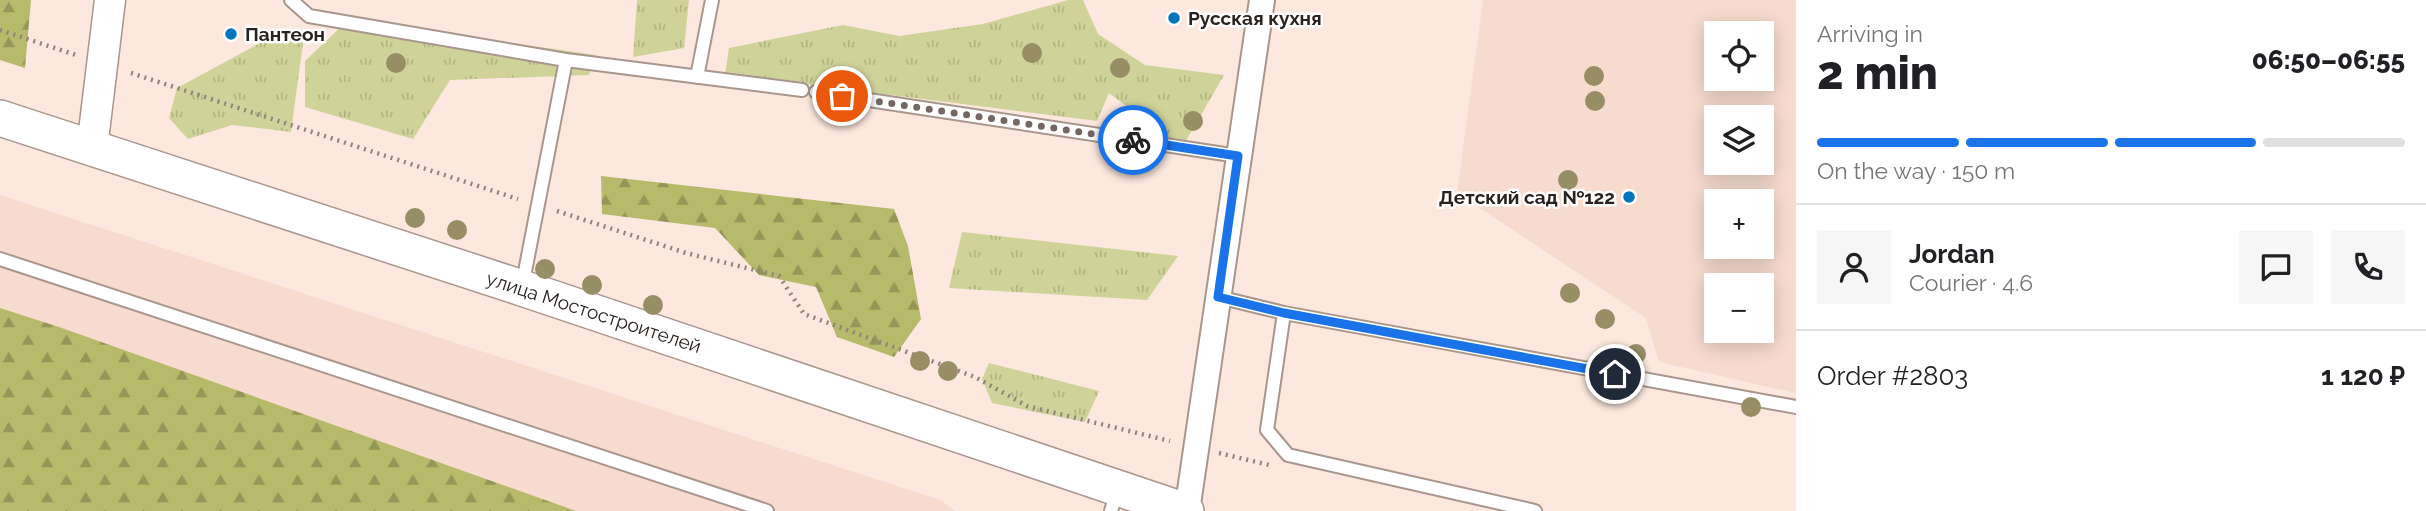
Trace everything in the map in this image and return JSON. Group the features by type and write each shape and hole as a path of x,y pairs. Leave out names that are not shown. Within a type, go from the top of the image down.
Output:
{"main road":[{"name":"улица Мостостроителей","path":"0,118 522,288 1114,499 1187,511"}],"street":[{"path":"92,148 110,0"},
{"path":"1187,511 1262,0"}],"lane":[{"path":"291,0 309,16 566,60 809,91 1238,156"},
{"path":"697,77 712,0"},
{"path":"522,288 566,60"},
{"path":"0,259 767,511"},
{"path":"1218,297 1284,313 1796,407"},
{"path":"1284,313 1266,430 1288,455 1510,509 1535,511"}],"path":[{"path":"0,30 685,253 779,275 804,314 975,377 1027,406 1271,466"}],"shaded area":[{"name":"Детский сад №122","path":"1483,0 1796,0 1796,393 1659,362 1646,318 1457,193"},
{"path":"0,195 940,500 956,511 0,511"}],"green space":[{"path":"0,0 31,0 25,68 0,60"},
{"path":"637,0 689,0 684,48 633,57"},
{"path":"1068,0 1083,0 1098,34 1145,65 1224,75 1182,148 1109,93 1097,121 725,74 729,48 843,25 899,36 983,24"},
{"path":"348,20 596,55 589,75 450,80 413,139 305,107 305,61"},
{"path":"273,36 303,43 291,132 232,125 188,139 169,118 177,88"},
{"path":"601,176 894,209 908,246 921,319 894,357 837,337 816,287 759,275 715,228 602,214"},
{"path":"962,232 1178,256 1147,300 949,288"},
{"path":"0,308 59,327 576,511 0,511"},
{"path":"989,363 1099,391 1085,422 992,403 982,379"}],"way so far":[{"path":"842,96 1133,140"}],"place":[{"name":"Русская кухня","path":"1174,18"},
{"name":"Пантеон","path":"231,34"},
{"name":"Детский сад №122","path":"1629,197"}],"route":[{"path":"1133,140 1238,156 1218,297 1284,313 1615,374"}]}
